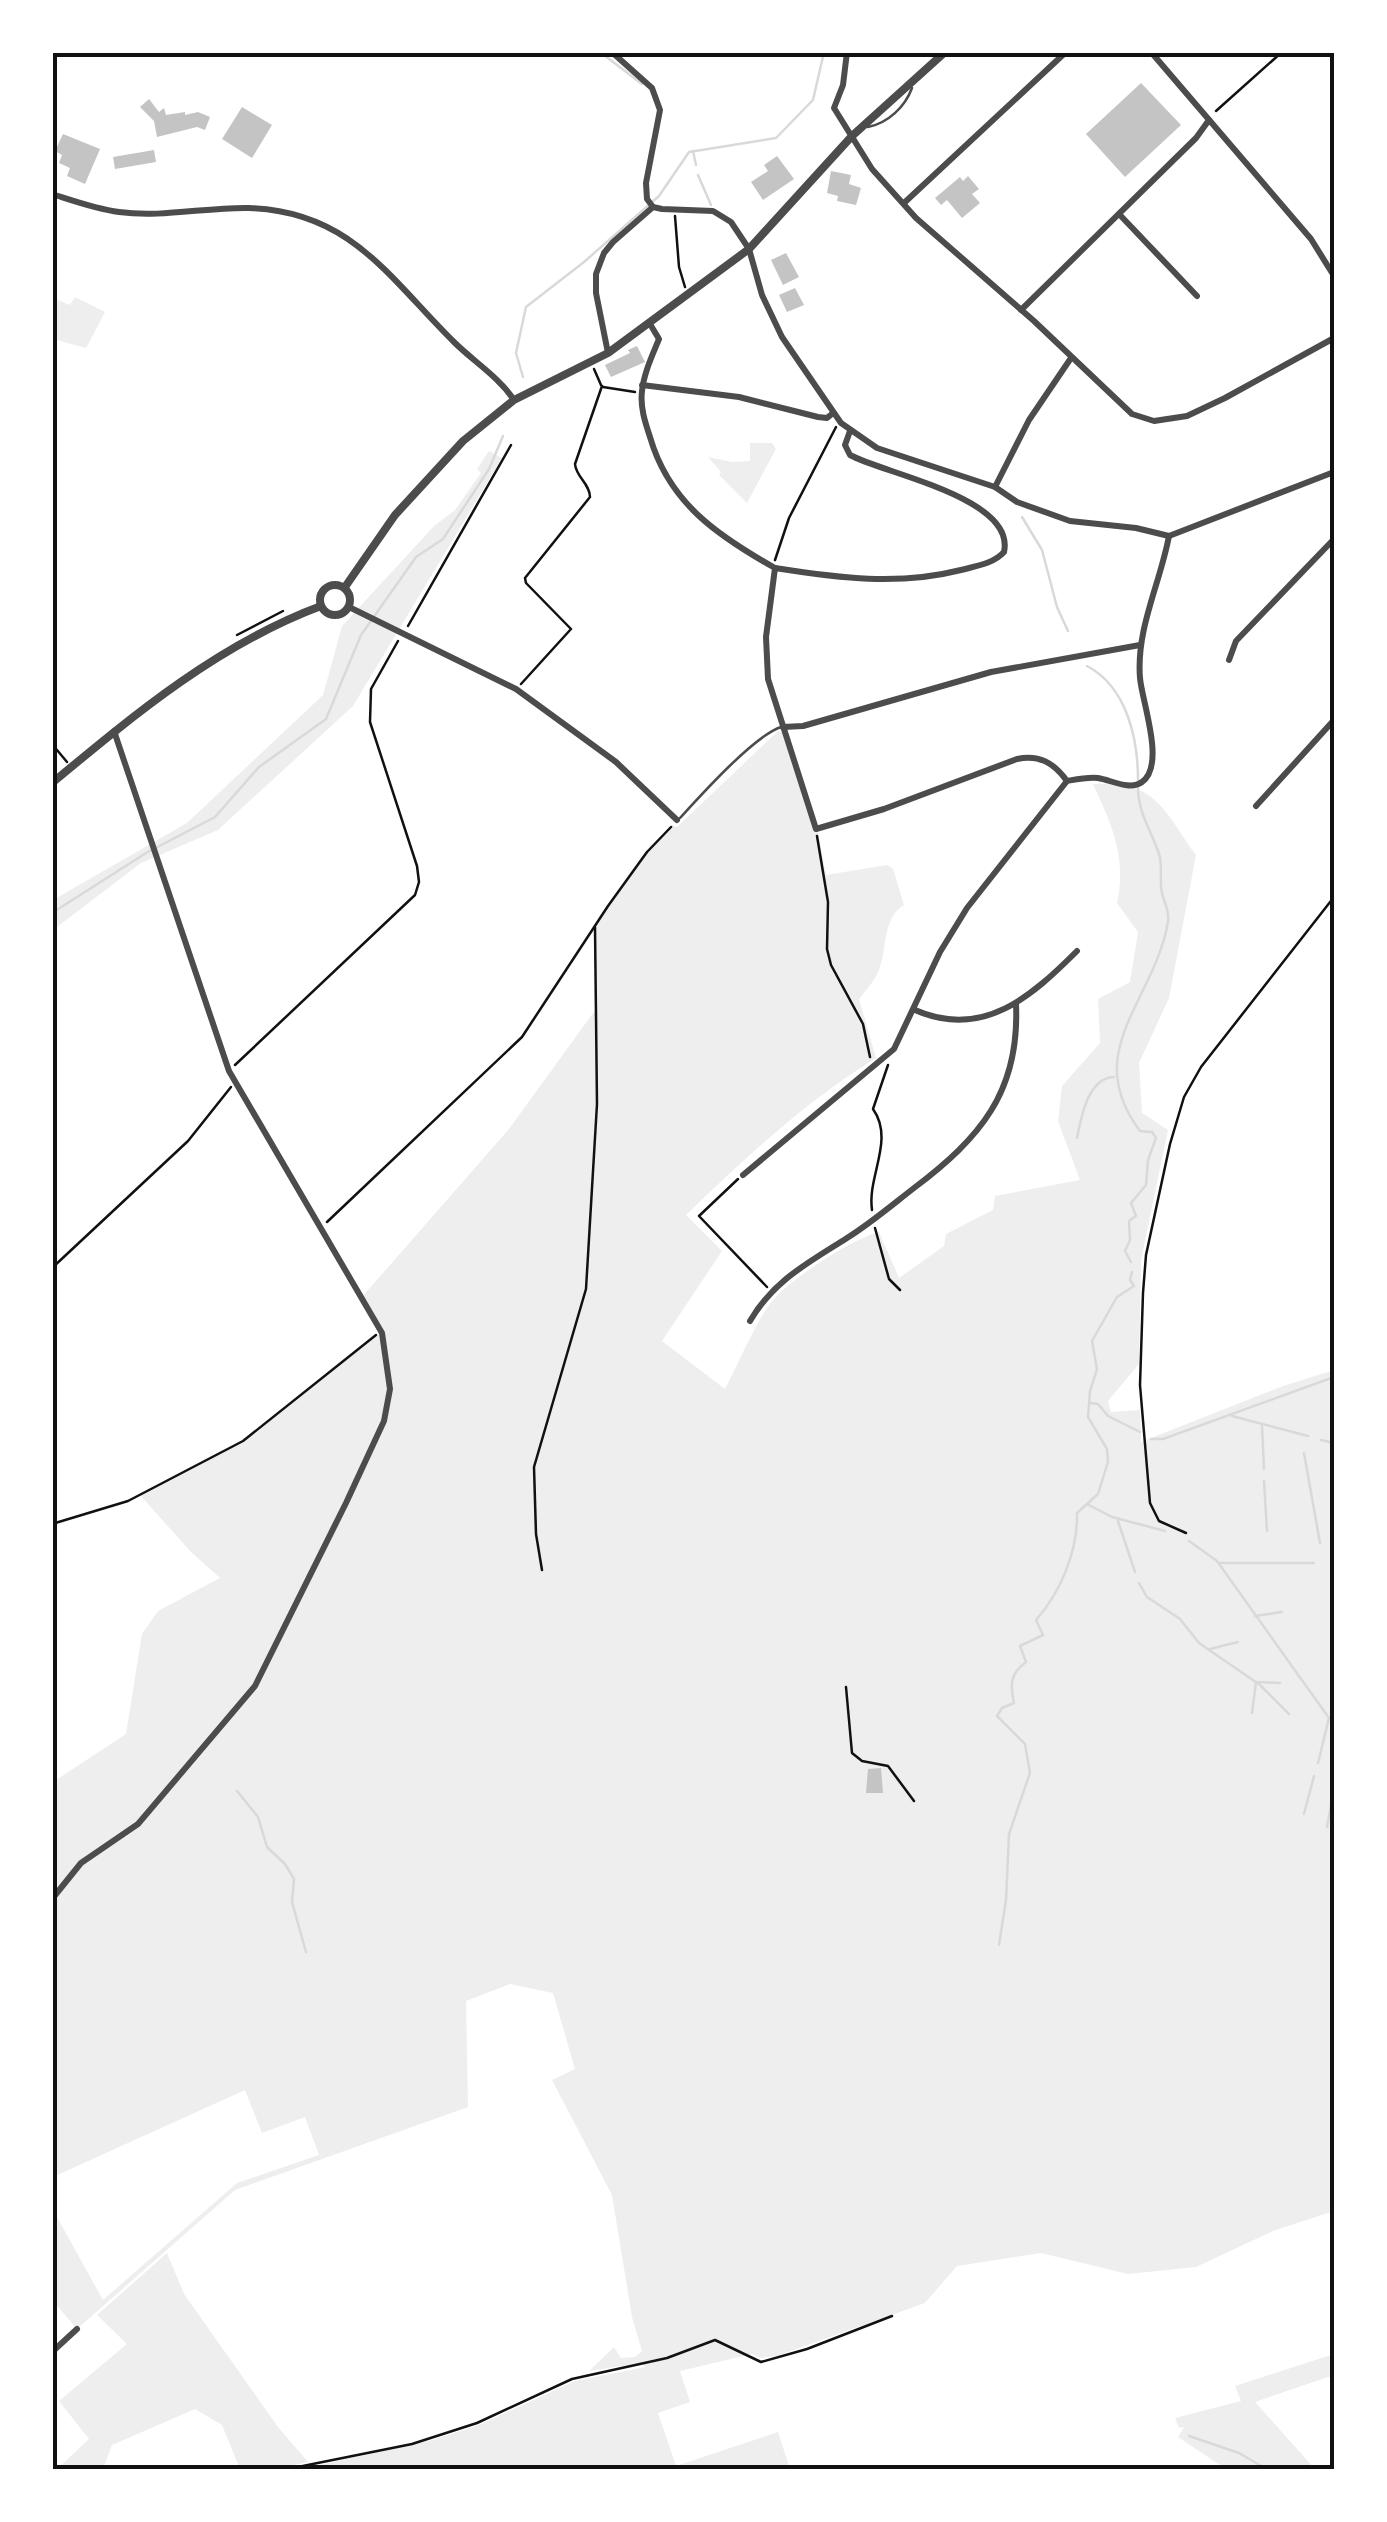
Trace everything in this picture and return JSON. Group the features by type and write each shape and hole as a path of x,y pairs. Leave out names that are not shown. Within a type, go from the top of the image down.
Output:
{"street":[{"path":"847,52 843,85 834,108 872,168 950,250 1021,310 1124,409 1154,421 1167,421 1226,398 1332,339 1334,350"},
{"path":"345,588 395,515 463,441 514,400 608,353 748,249 852,136 945,52"},
{"path":"904,203 1066,52"},
{"path":"1151,52 1312,240 1334,276"},
{"path":"614,54 652,88 660,110 646,184 647,199 653,207"},
{"path":"1021,310 1196,138 1208,120"},
{"path":"52,194 120,212 252,208 298,216 332,230 377,260 514,400"},
{"path":"608,353 596,292 600,264 613,242 653,207 700,210 722,215 731,222 748,249 762,295 782,337 833,414 850,431 877,448 995,487 1017,502 1070,521 1169,536 1334,472"},
{"path":"1118,214 1196,296"},
{"path":"650,324 659,339 642,389 642,410 663,473 686,506 738,547 774,567 875,581 931,578 979,566 1004,552 1005,537 990,516 944,491 850,455 844,445 850,431"},
{"path":"995,487 1029,420 1071,358"},
{"path":"642,389 739,397 818,417 833,414"},
{"path":"743,1175 894,1048 940,952 967,908 1068,781 1100,778 1138,784 1150,773 1152,741 1140,684 1140,644 1169,536"},
{"path":"1229,660 1236,640 1334,539"},
{"path":"774,567 768,679 816,830 884,810 1030,756 1058,768 1068,781"},
{"path":"335,584 345,588 351,599 349,608 337,615 328,613 321,606 320,596 335,584"},
{"path":"52,782 114,731 252,636 321,606"},
{"path":"349,608 458,658 546,710 616,762 675,823"},
{"path":"782,726 803,726 991,672 1140,644"},
{"path":"1256,806 1334,720"},
{"path":"52,1899 81,1863 138,1824 255,1686 384,1421 390,1389 382,1333 229,1070 114,731"},
{"path":"915,1010 956,1018 994,1014 1041,987 1078,951"},
{"path":"750,1321 771,1291 802,1264 874,1220 950,1161 990,1115 1014,1054 1016,1004"},
{"path":"52,2352 76,2329"}],"lane":[{"path":"675,823 745,753 782,726"}],"path":[{"path":"1208,120 1282,52"},
{"path":"674,209 685,289"},
{"path":"520,685 571,629 525,578 590,497 575,464 602,386 590,364"},
{"path":"602,386 642,389"},
{"path":"774,567 789,518 840,422"},
{"path":"229,1070 416,895 417,866 370,722 372,688 512,445"},
{"path":"52,744 72,767"},
{"path":"332,1218 522,1037 594,926 647,852 675,823"},
{"path":"816,830 826,887 830,965 863,1024 873,1068"},
{"path":"1186,1533 1159,1521 1150,1503 1140,1384 1145,1264 1155,1208 1184,1097 1201,1067 1334,897"},
{"path":"542,1570 536,1534 534,1468 586,1289 596,1104 594,926"},
{"path":"894,1048 873,1109 881,1121 882,1144 872,1190 874,1220 889,1279 900,1290"},
{"path":"52,1268 188,1141 235,1082"},
{"path":"743,1175 699,1216 771,1291"},
{"path":"52,1524 128,1501 242,1442 382,1333"},
{"path":"846,1686 852,1753 862,1761 888,1766 914,1802"},
{"path":"283,2470 430,2438 477,2423 581,2376 667,2358 714,2340 761,2362 892,2316"}],"shaded area":[{"path":"75,297 105,312 86,348 53,339 53,298 70,305"},
{"path":"750,443 772,443 776,449 747,503 719,475 721,472 708,457 750,461"},
{"path":"489,451 502,458 353,706 218,830 141,863 53,930 53,900 187,823 323,695 342,626 434,526 455,510 481,473 477,469"},
{"path":"778,731 789,735 815,816 826,875 887,865 893,869 904,905 888,927 876,976 859,999 876,1058 801,1112 686,1215 722,1251 662,1341 725,1389 754,1329 774,1299 808,1270 839,1251 879,1232 899,1278 944,1246 946,1234 993,1210 995,1196 1080,1180 1058,1121 1062,1086 1100,1043 1098,999 1130,982 1138,932 1117,903 1119,856 1093,784 1114,784 1145,793 1166,811 1196,855 1169,998 1139,1063 1142,1113 1168,1130 1141,1260 1139,1364 1108,1401 1111,1412 1140,1410 1141,1442 1334,1370 1334,2211 1273,2231 1196,2267 1128,2274 1041,2253 957,2266 925,2303 777,2356 760,2358 752,2354 680,2371 690,2402 658,2413 676,2466 778,2432 790,2469 297,2470 433,2440 479,2425 575,2381 645,2367 641,2363 589,2371 614,2347 621,2358 635,2357 642,2351 632,2317 612,2195 552,2080 575,2069 553,1993 510,1984 466,2001 468,2107 235,2190 77,2329 53,2301 52,2208 103,2300 237,2183 319,2155 305,2117 262,2133 245,2090 53,2177 53,1782 126,1734 142,1634 158,1611 220,1578 140,1495 243,1441 381,1333 362,1297 509,1129 596,1009 595,927 647,852 672,825 677,827"},
{"path":"167,2253 184,2294 278,2427 308,2462 273,2469 240,2469 222,2425 195,2409 112,2445 103,2469 57,2469 89,2439 59,2401 127,2344 97,2315"},
{"path":"1334,2354 1334,2375 1255,2402 1315,2469 1217,2469 1220,2465 1178,2437 1184,2427 1179,2428 1175,2418 1241,2401 1235,2386"}],"building":[{"path":"1141,83 1181,125 1125,177 1086,134"},
{"path":"149,99 159,112 164,108 166,115 198,112 210,117 205,130 197,127 157,137 154,121 140,107"},
{"path":"242,107 272,125 252,158 222,139"},
{"path":"63,134 100,149 85,184 67,176 70,168 59,163 62,155 55,151"},
{"path":"154,150 156,162 115,169 113,157"},
{"path":"777,156 794,179 763,200 751,182 768,171 764,165"},
{"path":"831,171 851,175 849,184 861,188 856,205 837,201 838,196 827,193"},
{"path":"968,176 979,189 972,194 980,203 962,218 947,200 941,205 935,198 960,177 963,181"},
{"path":"786,253 799,277 783,285 771,260"},
{"path":"795,288 804,305 787,312 779,295"},
{"path":"637,346 645,362 611,377 605,365"},
{"path":"881,1768 883,1793 866,1793 868,1769"}],"waterway":[{"path":"600,52 642,84"},
{"path":"523,377 516,353 526,307 659,196 689,152 776,138 813,100 824,52"},
{"path":"693,151 696,165"},
{"path":"698,175 711,205"},
{"path":"52,913 146,853 215,817 259,767 326,719 361,635 416,557 443,539 489,469 503,436"},
{"path":"1022,517 1042,550 1057,607 1068,631"},
{"path":"1087,666 1101,675 1121,700 1136,748 1138,780"},
{"path":"1131,1262 1125,1251 1130,1240 1129,1221 1136,1216 1131,1203 1146,1185 1148,1160 1156,1138 1152,1132 1140,1131 1123,1102 1117,1076 1119,1051 1126,1026 1160,951 1168,918 1160,859 1138,788"},
{"path":"1077,1138 1092,1091 1105,1079 1114,1077"},
{"path":"999,1945 1009,1834 1030,1773 1025,1744 997,1716 1002,1708 1014,1703 1012,1680 1026,1662 1020,1646 1043,1635 1036,1620 1066,1570 1075,1541 1077,1513 1098,1494 1108,1462 1107,1449 1088,1417 1097,1369 1092,1341 1117,1297 1134,1286 1130,1280 1132,1272"},
{"path":"1151,1439 1163,1439 1334,1377"},
{"path":"1090,1403 1098,1404 1108,1416 1140,1432"},
{"path":"1232,1416 1308,1436"},
{"path":"1262,1426 1264,1469"},
{"path":"1321,1440 1334,1443"},
{"path":"1304,1453 1320,1543"},
{"path":"1264,1481 1267,1531"},
{"path":"1087,1504 1112,1517 1165,1531"},
{"path":"1118,1521 1135,1572"},
{"path":"1189,1541 1217,1561 1334,1725"},
{"path":"1220,1563 1314,1563"},
{"path":"1139,1583 1147,1597 1180,1619 1199,1643 1260,1685 1289,1714"},
{"path":"1255,1616 1282,1612"},
{"path":"1210,1649 1238,1642"},
{"path":"1252,1713 1256,1682 1280,1683"},
{"path":"1318,1763 1329,1718 1334,1717"},
{"path":"1304,1814 1314,1776"},
{"path":"1327,1827 1334,1790"},
{"path":"237,1791 258,1817 267,1847 294,1879 292,1902 306,1952"},
{"path":"1189,2436 1239,2453 1268,2470"}]}
